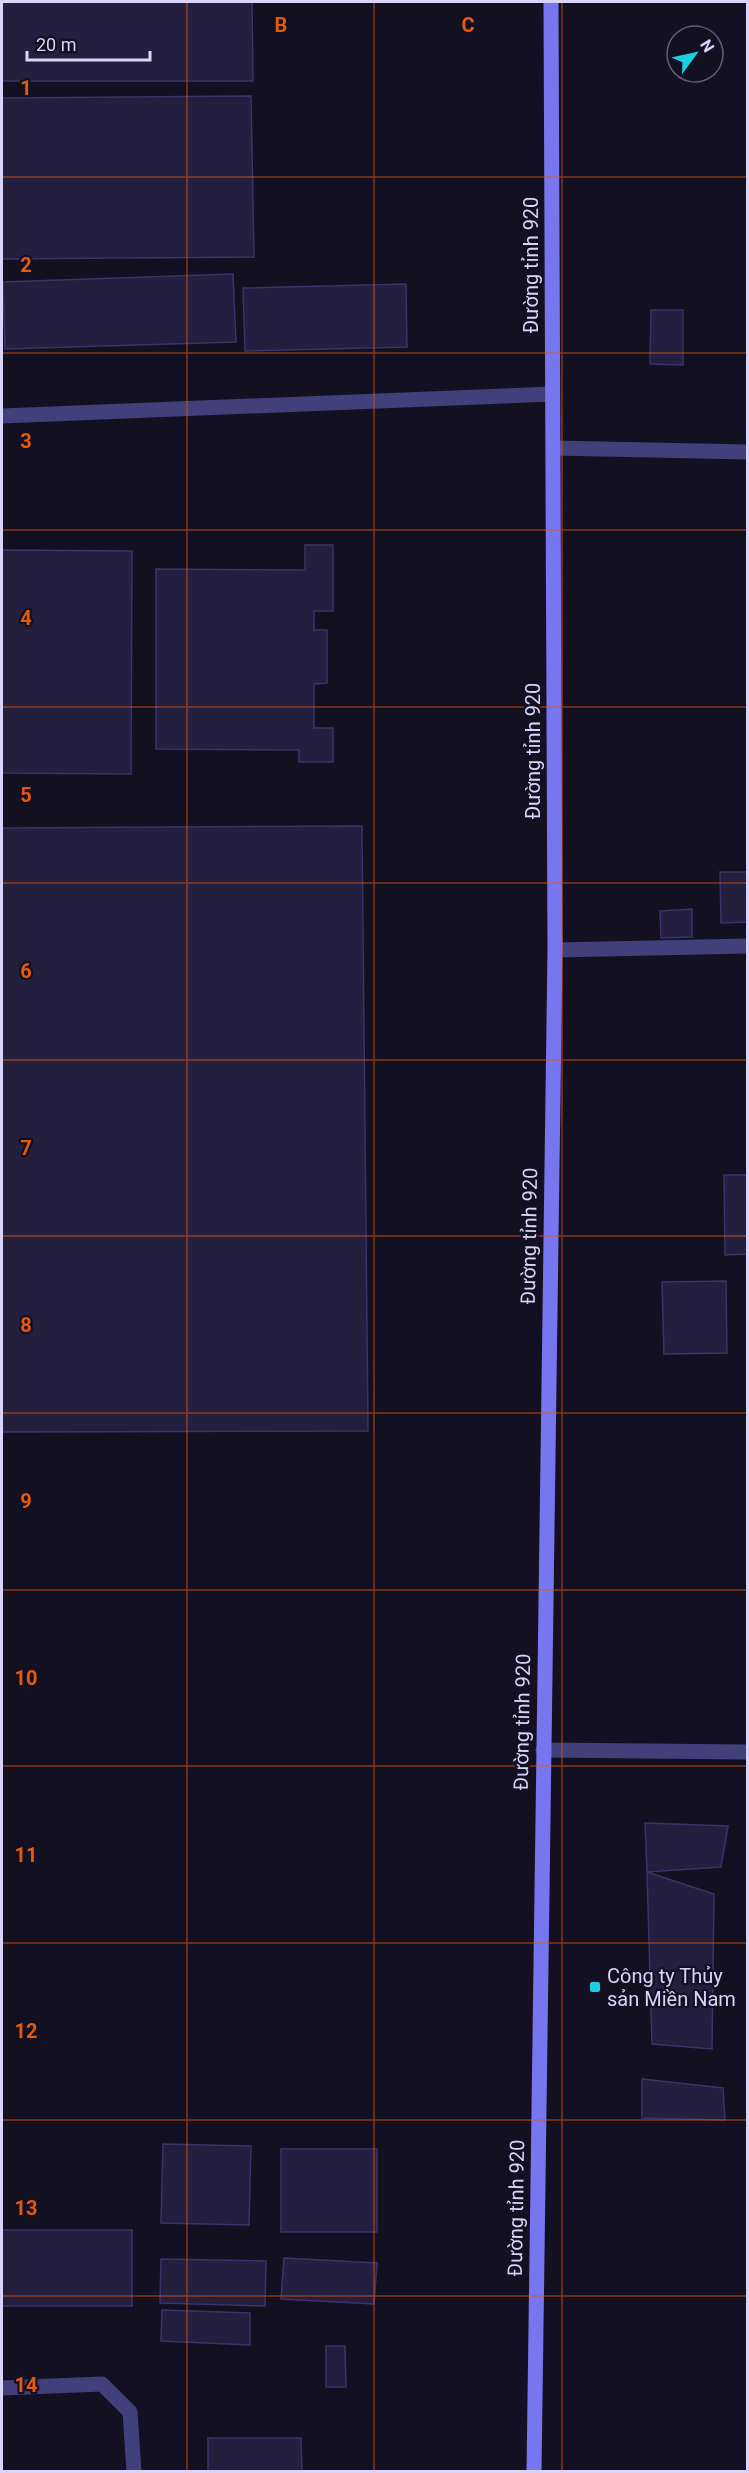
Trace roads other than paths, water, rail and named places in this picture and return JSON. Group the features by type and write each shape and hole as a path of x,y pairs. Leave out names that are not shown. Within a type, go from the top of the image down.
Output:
{"main road":[{"name":"Đường tỉnh 920","path":"534,2472 555,950 551,2"}],"street":[{"path":"2,416 552,394"},
{"path":"554,448 747,452"},
{"path":"555,950 747,946"},
{"path":"543,1750 747,1752"},
{"path":"2,2388 102,2384 130,2412 134,2472"}],"place":[{"name":"Công ty Thủy sản Miền Nam","path":"595,1987"}]}
